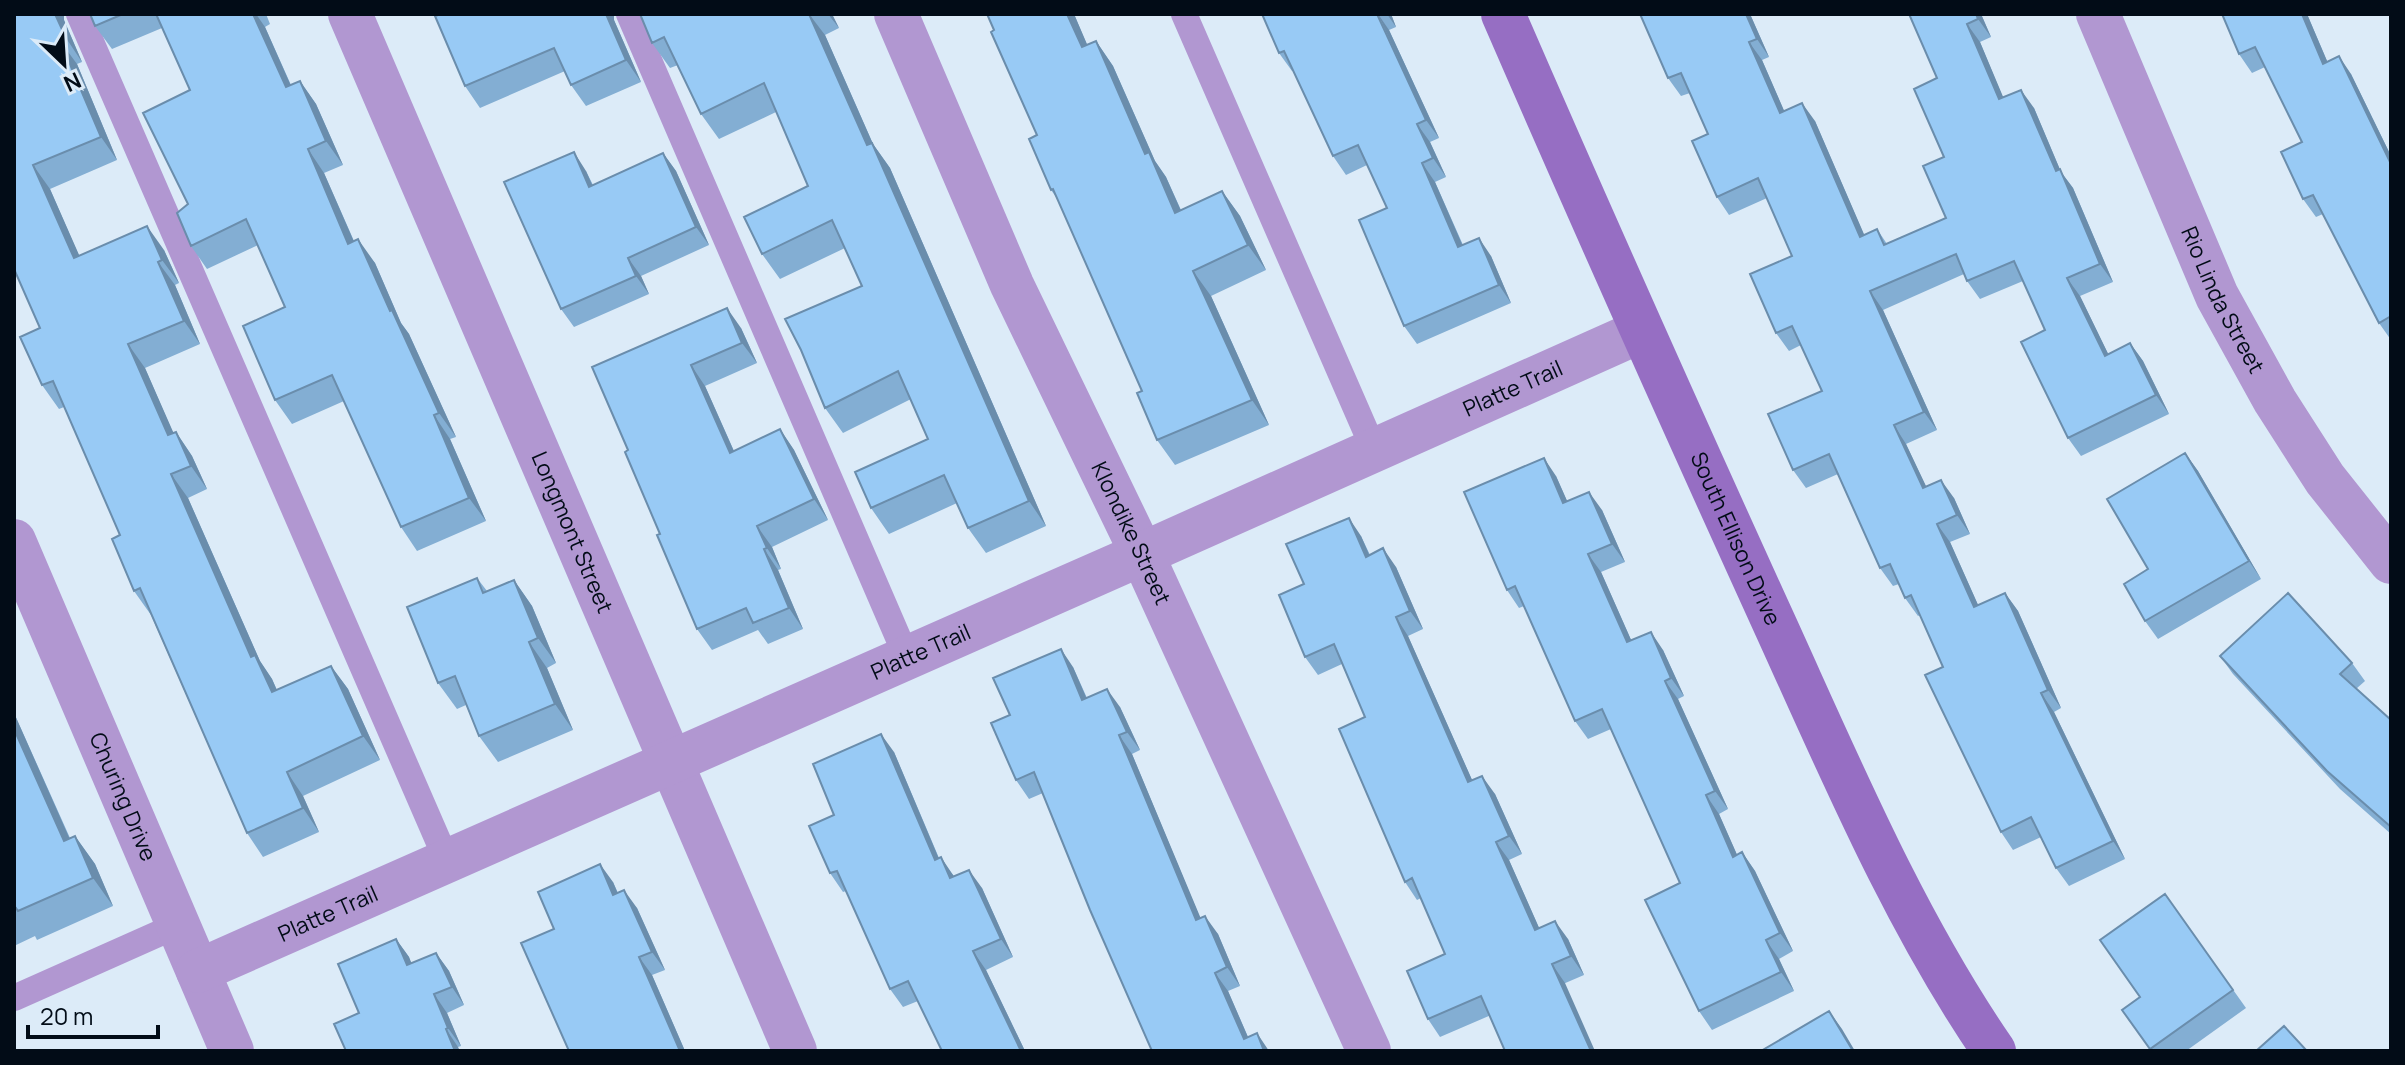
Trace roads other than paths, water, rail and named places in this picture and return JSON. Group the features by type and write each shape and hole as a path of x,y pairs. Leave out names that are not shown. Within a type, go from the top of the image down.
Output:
{"street":[{"name":"Longmont Street","path":"350,14 795,1051"},
{"name":"Klondike Street","path":"896,14 1012,285 1142,554 1369,1051"},
{"name":"South Ellison Drive","path":"1503,14 1641,331 1869,830 1964,1008 1994,1051"},
{"name":"Rio Linda Street","path":"2098,14 2217,296 2275,401 2325,479 2391,562"},
{"name":"Platte Trail","path":"198,971 1641,331"},
{"name":"Churing Drive","path":"14,541 232,1051"}],"lane":[{"path":"79,14 447,861"},
{"path":"629,14 907,658"},
{"path":"1184,14 1374,450"},
{"path":"14,998 178,925"}]}
